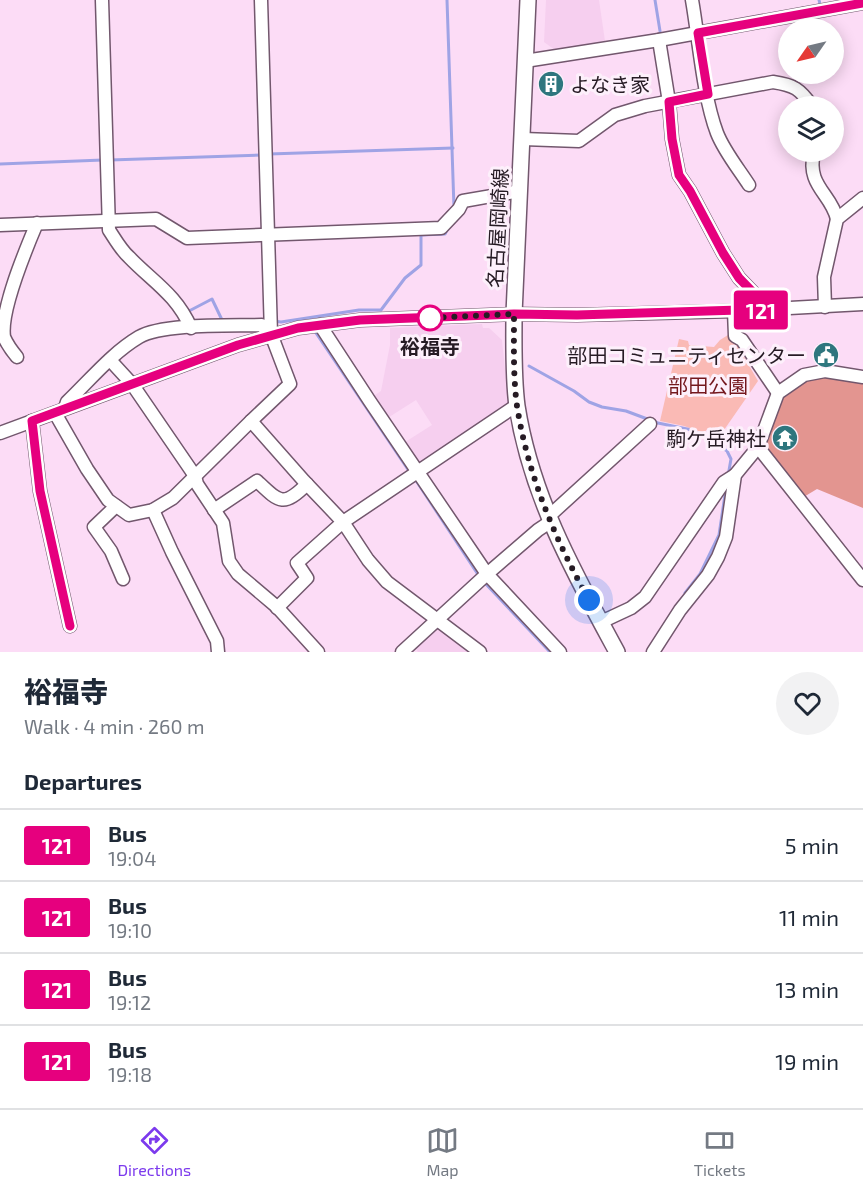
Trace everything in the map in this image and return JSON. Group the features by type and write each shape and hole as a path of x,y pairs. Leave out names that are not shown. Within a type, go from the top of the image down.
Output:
{"main road":[{"name":"名古屋岡崎線","path":"528,0 514,314 517,405 534,479 549,519 571,568 618,652"}],"street":[{"path":"102,0 109,230 128,257 184,311 191,328"},
{"path":"261,0 270,335"},
{"path":"692,0 708,94 720,139 749,184"},
{"path":"525,61 863,3"},
{"path":"803,18 804,14"},
{"path":"658,40 679,175 739,278 769,309"},
{"path":"523,139 579,141 615,115 778,81"},
{"path":"795,84 804,96"},
{"path":"813,162 818,188 835,210 837,219 824,277 825,307"},
{"path":"0,225 156,219 187,238 441,228 459,209 463,201 520,191"},
{"path":"837,219 863,198"},
{"path":"16,357 4,336 3,322 7,298 37,223"},
{"path":"0,433 270,335 320,325 360,320 514,314 577,315 734,311 863,304"},
{"path":"734,311 735,336 742,340 778,393"},
{"path":"262,325 270,335 291,384 173,498 153,510 129,515 108,500 87,469 60,410 121,349 149,332 160,329 262,325"},
{"path":"320,325 487,574 560,652"},
{"path":"110,360 132,384 195,476 197,484 223,523 229,561 238,574 277,608 318,652"},
{"path":"601,621 631,608 645,597 724,482 735,475 758,447 778,393 804,375 825,371 863,377"},
{"path":"277,608 307,578 297,563 343,522 517,405"},
{"path":"32,421 40,491 70,626"},
{"path":"251,421 343,522 368,560 387,582 480,652"},
{"path":"402,652 538,530 650,424"},
{"path":"758,447 863,580"},
{"path":"653,652 680,610 708,575 718,557 726,537 735,475"},
{"path":"214,510 257,482 280,500 294,497 307,484"},
{"path":"116,506 94,527 111,551 123,579"},
{"path":"153,510 217,641 218,652"}],"shaded area":[{"path":"546,0 599,0 605,41 555,50 544,42"},
{"path":"482,324 483,328 489,328 502,340 509,408 419,468 402,444 432,425 416,400 386,419 372,397 381,391 390,345 390,328"},
{"path":"813,375 863,383 863,508 817,489 802,498 763,446 781,398 789,389"},
{"path":"438,628 473,652 418,652 416,649"}],"green space":[{"name":"部田公園","path":"728,335 736,343 758,381 724,430 708,428 704,433 660,421 679,339 688,341 689,345 714,347"}],"waterway":[{"path":"447,0 454,208"},
{"path":"655,0 660,31"},
{"path":"819,0 820,4"},
{"path":"269,154 453,148"},
{"path":"110,160 262,155"},
{"path":"0,164 103,160"},
{"path":"274,321 281,322 359,310 381,310 405,278 421,265 421,235 445,234 448,228"},
{"path":"189,311 212,299 223,322"},
{"path":"314,330 411,474"},
{"path":"529,366 589,402 626,411 658,423 692,430 710,439 727,451 731,459 728,476"},
{"path":"415,479 479,576"},
{"path":"685,593 700,574 719,535 726,488"},
{"path":"483,581 550,652"}],"bus line":[{"name":"121","path":"70,626 40,491 32,421 238,345 298,328 360,320 514,314 577,315 769,309 739,278 679,175 672,139 669,102 708,94 698,33 863,3"}],"place":[{"name":"よなき家","path":"551,84"},
{"name":"裕福寺","path":"430,318"},
{"name":"部田コミュニティセンター","path":"826,355"},
{"name":"駒ケ岳神社","path":"785,438"}],"route":[{"path":"430,318 426,318 514,314 517,405 525,445 548,517 571,568 589,600"}]}
